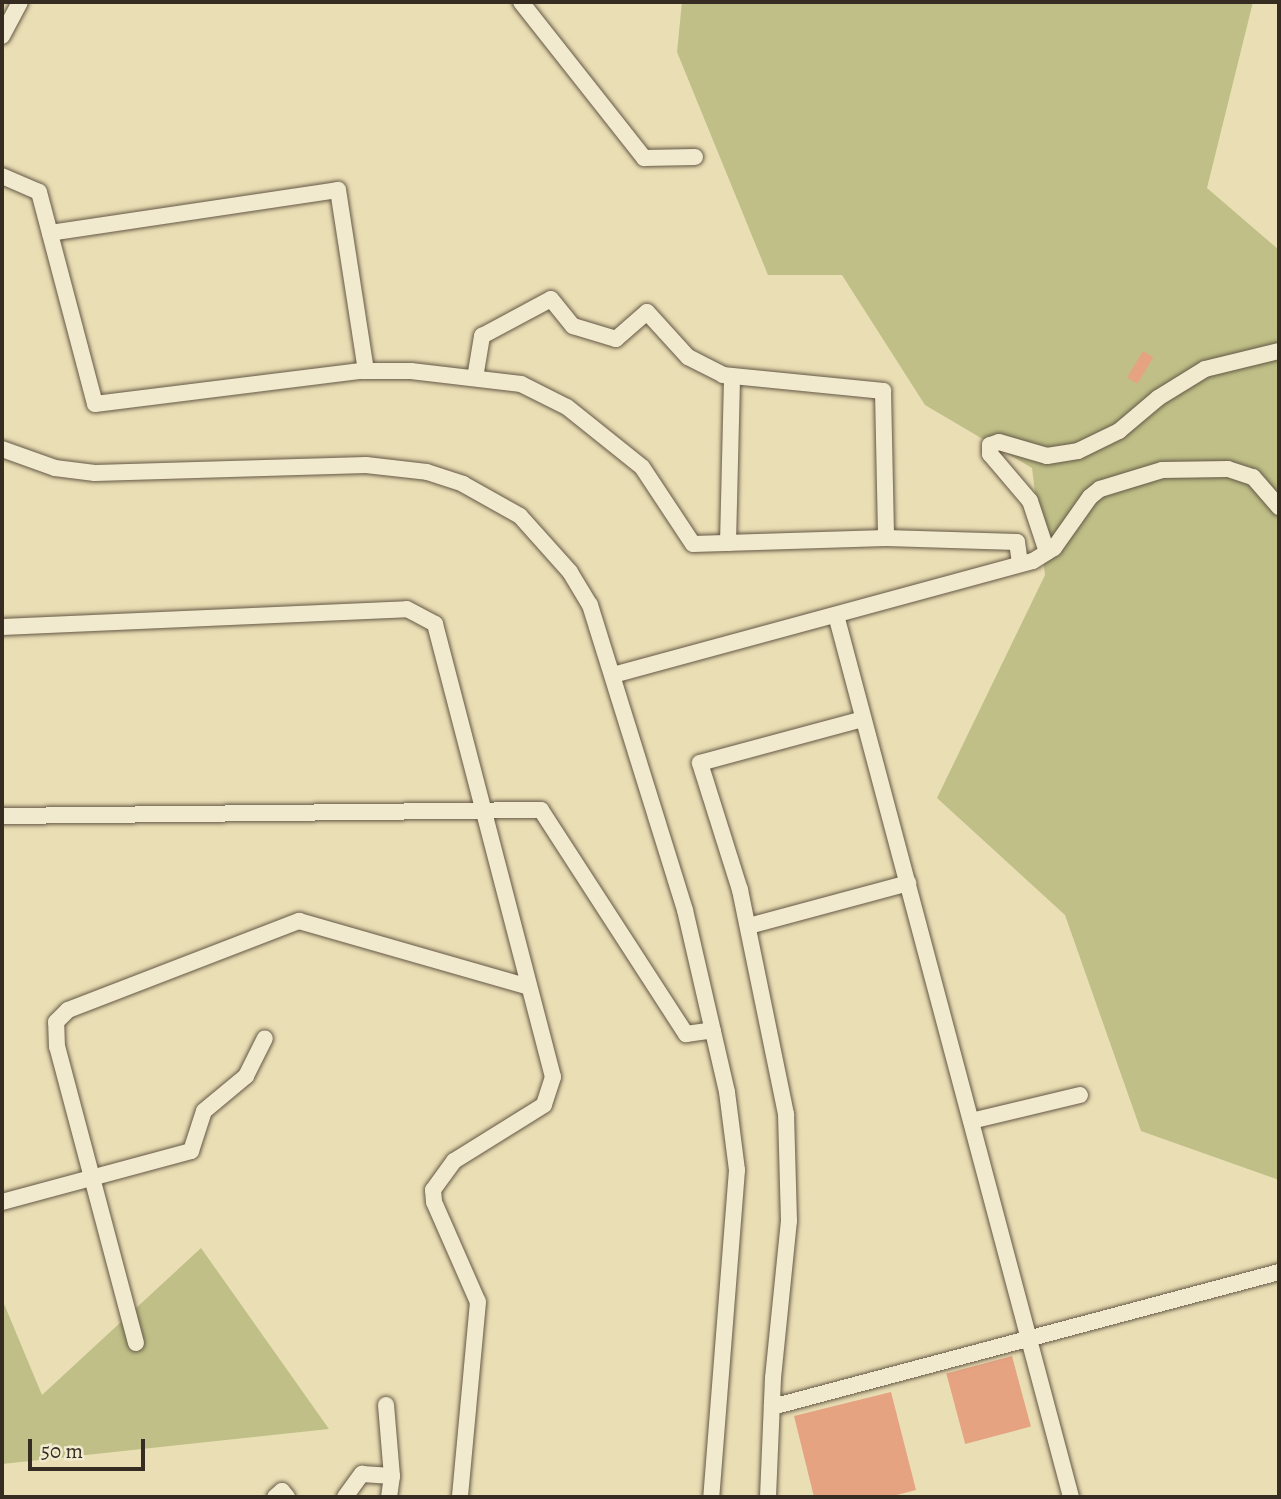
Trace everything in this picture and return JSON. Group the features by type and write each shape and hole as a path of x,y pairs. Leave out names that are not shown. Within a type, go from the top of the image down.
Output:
{"street":[{"path":"2,36 20,2"},
{"path":"521,2 644,159 695,157"},
{"path":"2,176 39,192 94,404 366,371 475,378 521,384 567,407 642,467 693,544 886,538 1017,542 1020,564"},
{"path":"50,233 338,190 366,371"},
{"path":"475,378 482,336 551,299 573,326 616,339 647,312 688,357 732,377 883,391 886,538"},
{"path":"1047,552 1030,502 990,454 990,445 999,442 1047,456 1078,451 1119,431 1166,393 1205,369 1279,351"},
{"path":"728,543 732,377"},
{"path":"2,449 55,468 95,473 366,465 418,470 464,484 520,516 570,572 590,605 685,910 713,1030 737,1170 711,1497"},
{"path":"613,675 1020,564 1047,552 1100,489 1162,470 1228,469 1252,477 1279,508"},
{"path":"2,627 407,609 424,615 435,624 481,810 553,1077 552,1091 544,1105 528,1118 454,1161 433,1190 434,1202 478,1302 460,1497"},
{"path":"836,615 1071,1497"},
{"path":"768,1497 789,1167 778,1060 749,926 700,763 863,719"},
{"path":"2,816 541,810 685,1034 713,1030"},
{"path":"749,926 908,883"},
{"path":"136,1343 54,1032 56,1022 68,1010 299,921 529,987"},
{"path":"2,1202 191,1151 204,1111 246,1076 265,1038"},
{"path":"971,1121 1080,1095"},
{"path":"772,1407 1279,1272"},
{"path":"386,1405 392,1476 389,1497"},
{"path":"345,1497 362,1474 392,1476"},
{"path":"275,1497 282,1492 287,1497"}],"green space":[{"path":"682,2 1253,2 1207,188 1279,250 1279,1180 1141,1131 1065,915 937,798 1045,575 1032,468 925,405 842,275 768,275 677,52"},
{"path":"201,1248 329,1429 2,1464 2,1299 42,1395"}],"building":[{"path":"1143,351 1153,357 1137,384 1127,378"},
{"path":"1012,1356 1031,1427 965,1444 946,1374"},
{"path":"891,1392 916,1490 889,1497 814,1497 794,1416"}]}
